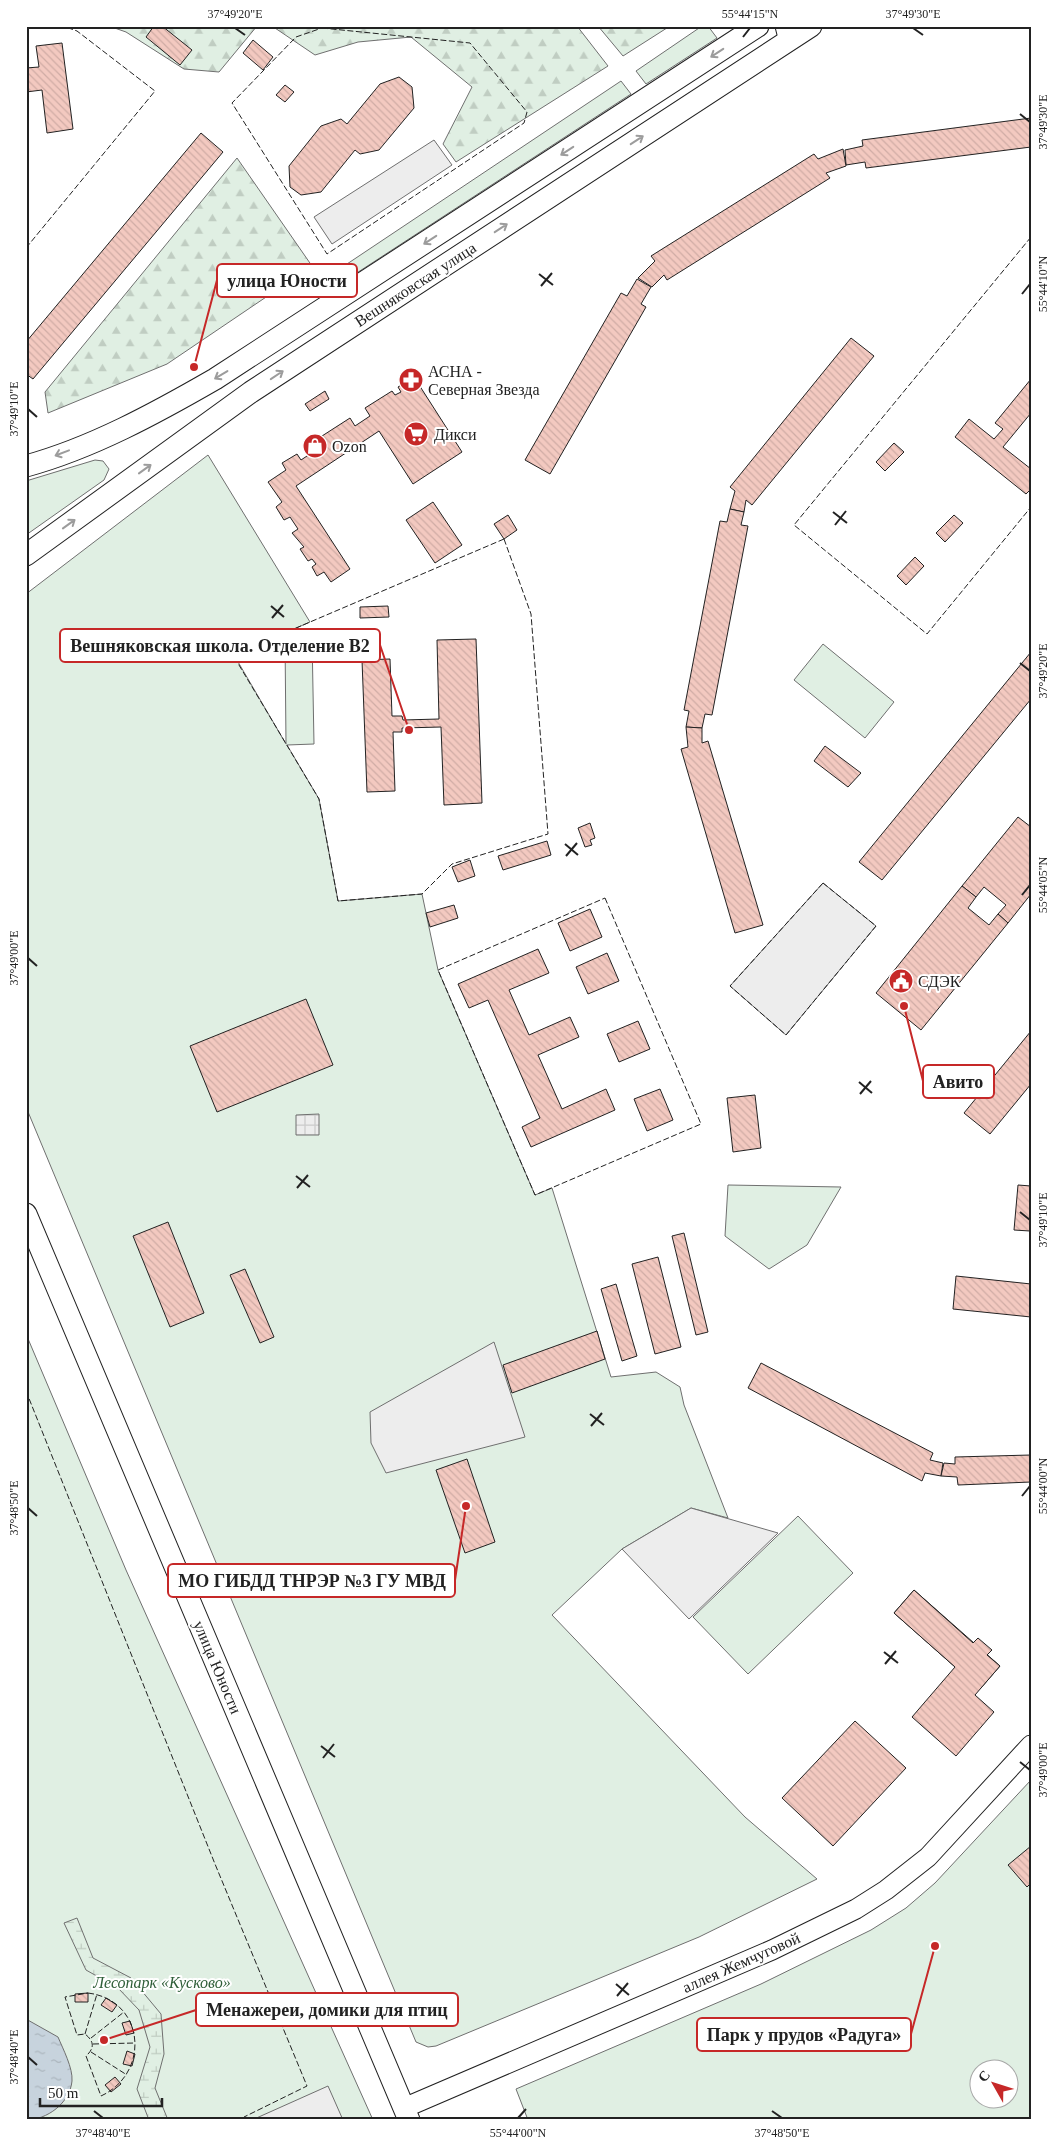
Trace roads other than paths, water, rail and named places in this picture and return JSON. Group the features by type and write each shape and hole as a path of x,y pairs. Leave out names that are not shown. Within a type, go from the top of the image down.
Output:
{"main road":[{"name":"Вешняковская улица","path":"26,466 98,439 153,413 215,379 758,26"},
{"name":"Вешняковская улица","path":"29,553 258,388 812,26"},
{"name":"улица Юности","path":"26,1214 406,2114"}],"street":[{"path":"780,47 786,38 783,26"},
{"name":"аллея Жемчуговой","path":"406,2114 772,1950 856,1909 886,1890 928,1858 1031,1745"}],"water":[{"path":"26,2019 58,2037 69,2065 72,2081 67,2096 56,2109 42,2117 26,2120"}],"place":[{"name":"улица Юности","path":"194,367"},
{"name":"АСНА - Северная Звезда","path":"411,380"},
{"name":"Дикси","path":"416,434"},
{"name":"Ozon","path":"315,446"},
{"name":"Вешняковская школа. Отделение В2","path":"409,730"},
{"name":"СДЭК","path":"901,981"},
{"name":"Авито","path":"904,1006"},
{"name":"МО ГИБДД ТНРЭР №3 ГУ МВД","path":"466,1506"},
{"name":"Парк у прудов «Радуга»","path":"935,1946"},
{"name":"Менажереи, домики для птиц","path":"104,2040"}],"park label":[{"name":"Лесопарк «Кусково»","path":"162,1982"}]}
